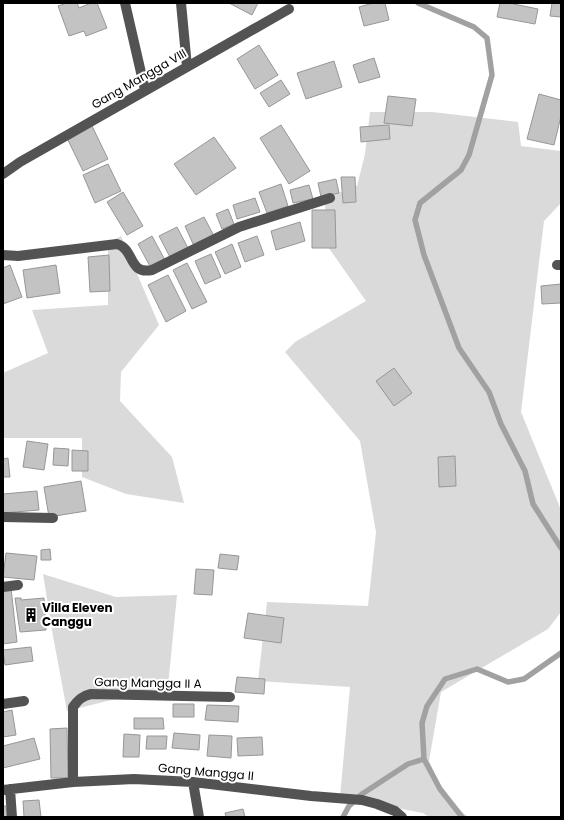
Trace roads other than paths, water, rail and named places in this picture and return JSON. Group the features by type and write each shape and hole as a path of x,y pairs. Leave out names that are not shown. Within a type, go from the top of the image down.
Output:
{"street":[{"path":"125,3 145,90"},
{"path":"181,3 187,67"},
{"name":"Gang Mangga VIII","path":"3,174 20,162 289,9"},
{"path":"3,255 18,256 117,244 125,248 134,264 140,270 152,270 239,227 330,198"},
{"path":"3,517 53,518"},
{"path":"3,587 18,585"},
{"name":"Gang Mangga II A","path":"73,782 73,708 77,701 84,696 91,694 230,697"},
{"path":"3,704 24,701"},
{"name":"Gang Mangga II","path":"7,789 73,782 134,779 193,782 311,796 362,800 378,804 395,811 402,817"},
{"path":"193,782 199,817"},
{"path":"7,789 12,817"}],"waterway":[{"path":"418,3 474,27 487,38 492,75 469,155 461,170 420,203 415,220 424,255 459,348 489,392 501,424 525,471 533,504 561,548"},
{"path":"462,817 440,789 424,759 422,723 427,706 445,679 477,669 508,682 524,679 561,653"},
{"path":"343,817 349,806 362,794 408,764 424,759"}],"place":[{"name":"Villa Eleven Canggu","path":"31,615"}]}
